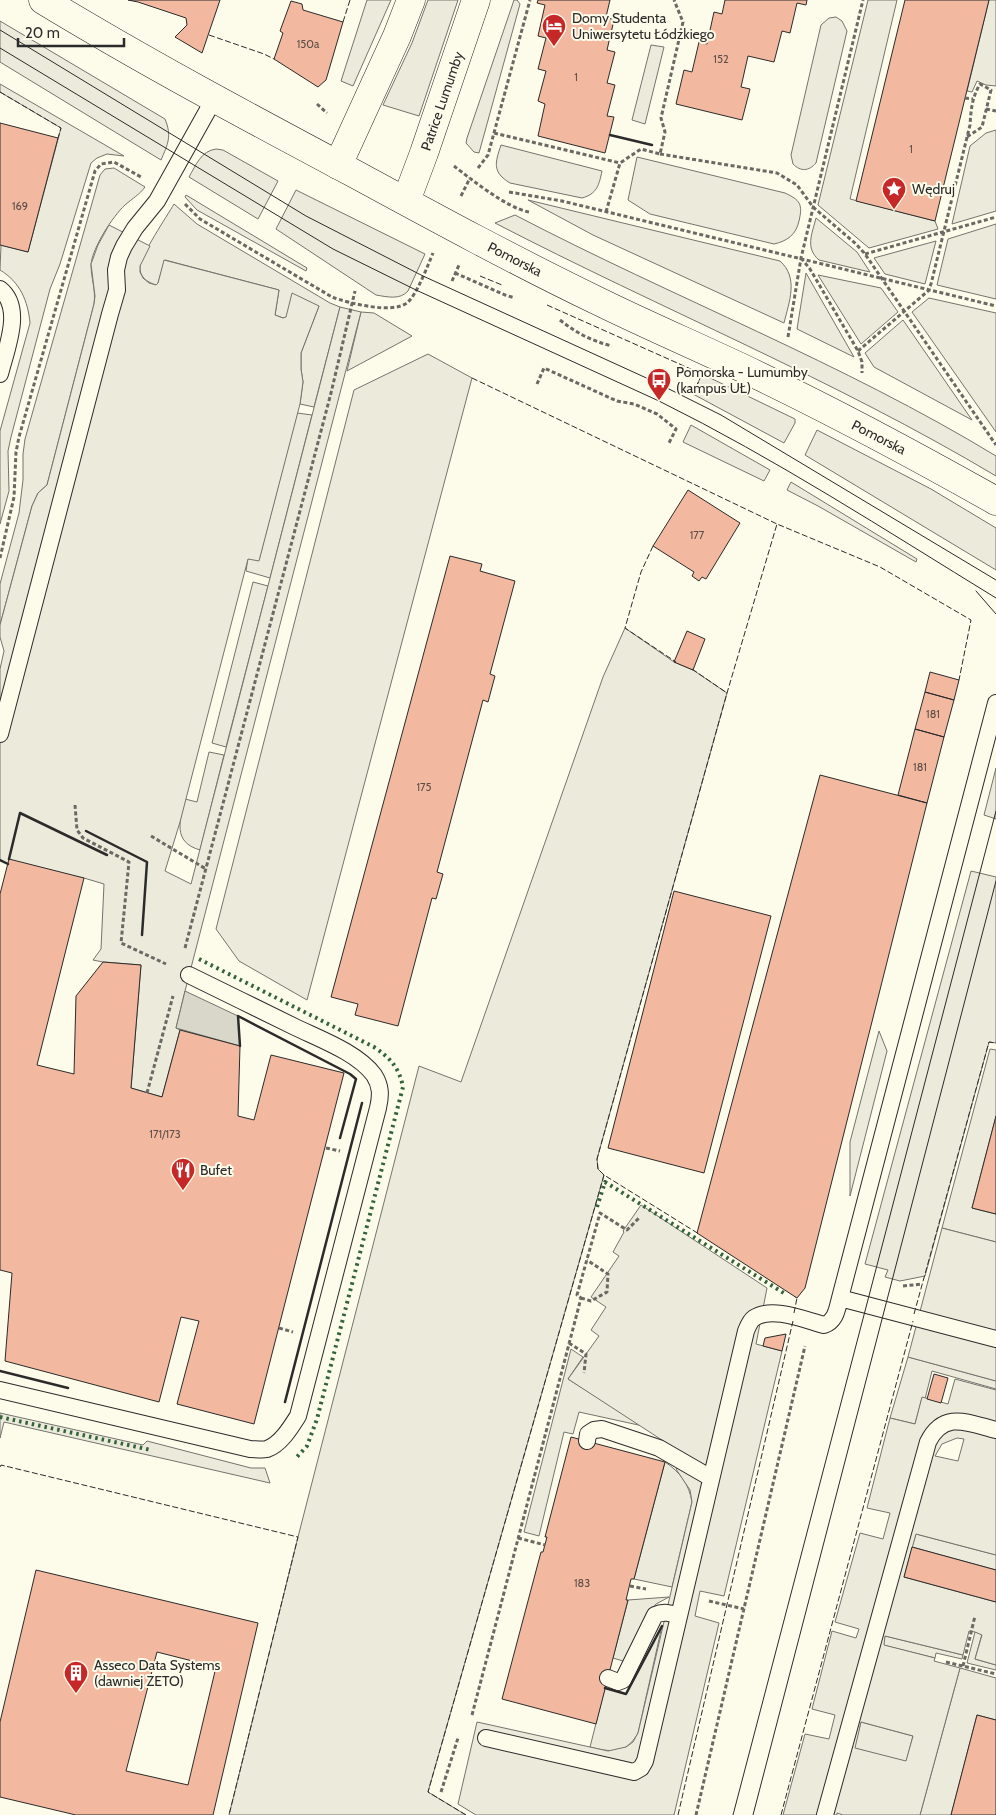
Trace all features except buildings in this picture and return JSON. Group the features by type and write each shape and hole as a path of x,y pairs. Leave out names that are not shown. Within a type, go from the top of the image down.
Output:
{"street":[{"name":"Pomorska","path":"43,0 114,43 214,99 406,202 600,302 756,374 914,455 996,501"},
{"path":"338,165 397,36 411,0"},
{"name":"Patrice Lumumby","path":"406,202 476,0"}],"lane":[{"path":"0,734 117,290 116,270 119,257 135,228 156,201 214,99"},
{"path":"0,289 10,302 12,320 0,374"},
{"path":"486,1738 634,1772 642,1768 746,1331 753,1318 766,1313 776,1313 824,1324 830,1323 834,1317 996,703"},
{"path":"0,1390 250,1449 267,1448 276,1442 285,1434 298,1416 378,1108 381,1094 379,1083 365,1066 333,1045 184,973"},
{"path":"840,1298 996,1339"},
{"path":"824,1815 928,1442 933,1432 941,1425 950,1421 960,1421 996,1430"},
{"path":"587,1441 588,1434 594,1430 602,1429 659,1448 711,1478"},
{"path":"608,1678 618,1682 623,1680 656,1615 661,1612 667,1612 679,1616"}],"path":[{"path":"478,168 488,155 530,0"},
{"path":"660,154 665,132 661,118 683,22 674,0"},
{"path":"788,337 801,258 863,0"},
{"path":"858,351 928,291 968,137 973,99 980,84 991,90 982,127 968,137"},
{"path":"966,98 973,99"},
{"path":"986,109 996,111"},
{"path":"494,132 620,163"},
{"path":"606,212 620,163 641,149 660,154 777,173 797,185 814,207 865,254 996,445"},
{"path":"450,163 519,210 529,212"},
{"path":"460,199 470,178"},
{"path":"510,192 562,201 996,306"},
{"path":"865,254 996,217"},
{"path":"413,296 434,253"},
{"path":"801,258 810,268 858,351 862,362 862,373"},
{"path":"452,281 460,265"},
{"path":"148,1093 184,973 206,869 331,393 355,291"},
{"path":"537,384 544,368 617,401 634,404 657,414 676,429 668,445"},
{"path":"75,806 77,830 84,838 129,862 121,943 184,973"},
{"path":"151,836 206,869"},
{"path":"587,1260 608,1274 608,1292 591,1301 577,1295 600,1213 627,1230 640,1217"},
{"path":"467,1733 581,1298"},
{"path":"696,1815 792,1399 812,1322"},
{"path":"569,1343 586,1354 584,1374"},
{"path":"518,1538 545,1545"},
{"path":"963,1666 975,1616"},
{"path":"946,1662 996,1674"},
{"path":"441,1792 460,1733 486,1738"}],"shaded area":[{"path":"367,0 391,0 353,86 341,81"},
{"path":"428,0 458,0 419,116 383,105 412,43"},
{"path":"514,0 517,0 520,4 479,153 474,152 466,143 467,138"},
{"path":"868,0 897,0 850,199 935,221 938,229 869,248 818,205"},
{"path":"989,0 996,0 996,86 986,85 977,81 972,92 967,91"},
{"path":"836,17 842,21 847,31 816,163 811,168 805,170 793,164 791,155 821,25 829,18"},
{"path":"0,21 165,119 169,135 161,160 0,62"},
{"path":"651,45 664,47 645,124 632,120"},
{"path":"0,84 124,156 107,154 91,163 60,264 50,289 11,437 8,451 9,491 0,524 0,431 30,323 22,293 13,280 0,270 1,245 28,252 61,128 0,92"},
{"path":"996,130 996,211 952,224 970,146 986,133"},
{"path":"501,145 602,171 598,185 591,194 582,198 510,183 500,175 497,167 496,162"},
{"path":"216,149 223,150 278,181 258,219 189,177 203,156"},
{"path":"637,157 785,193 799,203 801,210 798,226 790,237 774,244 650,214 628,200"},
{"path":"114,168 145,187 115,217 99,241 92,258 94,304 47,485 38,493 32,506 0,625 0,584 19,513 25,439 100,175 105,169"},
{"path":"296,190 425,254 408,291 398,297 376,295 276,229"},
{"path":"186,195 307,268 306,271 197,210 185,197"},
{"path":"528,200 780,261 786,268 791,283 790,299 784,323 593,235"},
{"path":"174,204 197,224 330,303 340,307 314,407 300,404 303,382 301,353 319,306 283,318 275,315 279,290 165,260 156,285 147,281 142,276 140,270 141,261"},
{"path":"515,215 636,275 818,361 938,422 996,456 996,476 935,441 810,376 495,223"},
{"path":"816,218 857,252 870,272 819,260 812,251 811,246"},
{"path":"996,224 996,299 937,285 948,239"},
{"path":"109,225 150,246 140,266 143,278 149,283 156,285 158,283 164,260 279,290 275,315 283,318 286,317 292,293 319,306 301,353 303,382 300,404 259,561 248,559 180,822 165,871 191,884 340,307 361,312 185,991 176,1028 180,1030 162,1097 131,1088 141,965 93,960 101,949 104,884 84,878 8,864 0,860 0,669 4,651 0,637 0,625 32,506 38,493 47,485 94,304 95,296 91,264 98,245"},
{"path":"936,241 925,284 885,274 874,258"},
{"path":"806,273 854,357 797,329"},
{"path":"818,275 881,288 898,312 861,344"},
{"path":"929,298 996,313 996,432 912,312"},
{"path":"361,312 374,313 412,336 347,371"},
{"path":"903,320 972,420 874,367 865,353"},
{"path":"428,354 472,378 307,1000 239,961 216,929 354,390"},
{"path":"702,374 795,419 795,423 784,443 693,394"},
{"path":"297,413 312,415 270,578 246,571 248,558 259,560"},
{"path":"691,425 770,470 764,481 683,442"},
{"path":"817,430 931,489 996,528 996,570 805,455"},
{"path":"791,482 917,559 916,562 787,490"},
{"path":"253,582 268,586 226,747 212,743"},
{"path":"625,628 674,662 693,670 727,693 597,1159 598,1169 604,1175 428,1792 466,1815 229,1815 419,1066 461,1082 603,677"},
{"path":"209,752 224,755 200,850 185,842 180,829 180,822 185,799 197,802"},
{"path":"996,768 996,819 984,815"},
{"path":"971,871 996,877 996,1043 989,1042 925,1276 900,1281 885,1277 888,1270 865,1264"},
{"path":"185,991 238,1016 240,1046 176,1028"},
{"path":"879,1031 887,1051 850,1196 850,1142"},
{"path":"990,1049 996,1050 996,1116 972,1208 996,1214 996,1242 942,1228"},
{"path":"641,1205 767,1288 756,1344 782,1351 724,1596 700,1591 695,1616 719,1623 674,1815 476,1815 458,1804 477,1722 608,1751 626,1747 633,1742 638,1733 692,1502 690,1490 676,1469 685,1455 568,1379 599,1336 591,1330 606,1307 591,1297 619,1256 613,1252 623,1231"},
{"path":"942,1228 996,1242 996,1381 908,1357"},
{"path":"571,1349 583,1357 568,1379 643,1426 579,1412 573,1434 564,1432 539,1536 524,1532"},
{"path":"908,1357 996,1381 996,1389 932,1371 925,1399 922,1398 915,1424 890,1418"},
{"path":"955,1379 996,1390 996,1555 916,1534 904,1577 996,1602 996,1665 975,1659 982,1635 975,1632 969,1631 963,1655 885,1636 884,1645 935,1658 934,1661 960,1668 920,1815 843,1815 837,1813 837,1815 783,1815 805,1734 829,1739 835,1715 812,1709 832,1631 856,1638 859,1629 835,1622 860,1533 883,1539 890,1513 867,1508 890,1418 915,1424 922,1397 948,1404","holes":["957,1438 964,1439 958,1461 935,1456 942,1444","861,1722 913,1736 906,1761 855,1748"]},
{"path":"0,1413 143,1445 147,1441 251,1468 265,1468 270,1483 4,1422 0,1438"},
{"path":"665,1462 683,1479 689,1490 692,1502 672,1587 634,1579"},
{"path":"916,1534 996,1555 996,1570 912,1547"},
{"path":"669,1597 656,1604 648,1614 627,1658 623,1661 613,1658 628,1600"},
{"path":"662,1626 638,1733 628,1745 617,1750 611,1751 590,1747 605,1688 626,1694"},
{"path":"975,1632 982,1634 975,1659 996,1665 996,1670 967,1663"},
{"path":"885,1636 963,1655 962,1659 936,1653 935,1658 883,1645"},
{"path":"960,1668 996,1678 996,1720 977,1715 951,1815 920,1815"},
{"path":"861,1722 913,1736 906,1762 854,1748"}],"tram line":[{"path":"0,30 306,216 423,276 653,381 721,415 996,580"},
{"path":"0,48 333,249 416,290 703,423 830,496 996,598"},
{"path":"976,591 996,614"},
{"path":"733,1815 996,811"},
{"path":"753,1815 996,881"}],"hedge":[{"path":"199,959 374,1047 385,1055 396,1068 403,1087 317,1419 307,1446 295,1459"},
{"path":"597,1207 605,1182 787,1295"},
{"path":"0,1417 151,1450"}],"fence":[{"path":"343,22 350,0"},
{"path":"209,35 274,59"},
{"path":"0,92 61,128 58,138"},
{"path":"480,276 502,285"},
{"path":"547,305 702,374 693,394"},
{"path":"472,378 777,524"},
{"path":"604,1175 598,1169 597,1159 727,693 777,524 880,567 971,620 959,680"},
{"path":"653,546 641,572 625,628 676,662"},
{"path":"692,669 727,693"},
{"path":"914,1314 989,1042 996,1043"},
{"path":"466,1815 428,1792 604,1175 699,1234"},
{"path":"794,1313 797,1298 795,1297"},
{"path":"678,1815 793,1321"},
{"path":"781,1815 913,1321"},
{"path":"0,1467 1,1465 298,1537 229,1815"}],"wall":[{"path":"610,135 652,145"},
{"path":"9,859 20,813 107,855"},
{"path":"86,831 147,862 142,935"},
{"path":"0,860 8,864"},
{"path":"240,1046 238,1016 350,1074 356,1079 340,1138"},
{"path":"285,1402 362,1103"},
{"path":"0,1371 68,1388"},
{"path":"605,1688 626,1694 662,1626"}],"place":[{"name":"Domy Studenta Uniwersytetu Łódzkiego","path":"554,47"},
{"name":"Wędruj","path":"894,210"},
{"name":"Pomorska - Lumumby (kampus UŁ)","path":"659,401"},
{"name":"Bufet","path":"183,1191"},
{"name":"Asseco Data Systems (dawniej ZETO)","path":"76,1694"}]}
